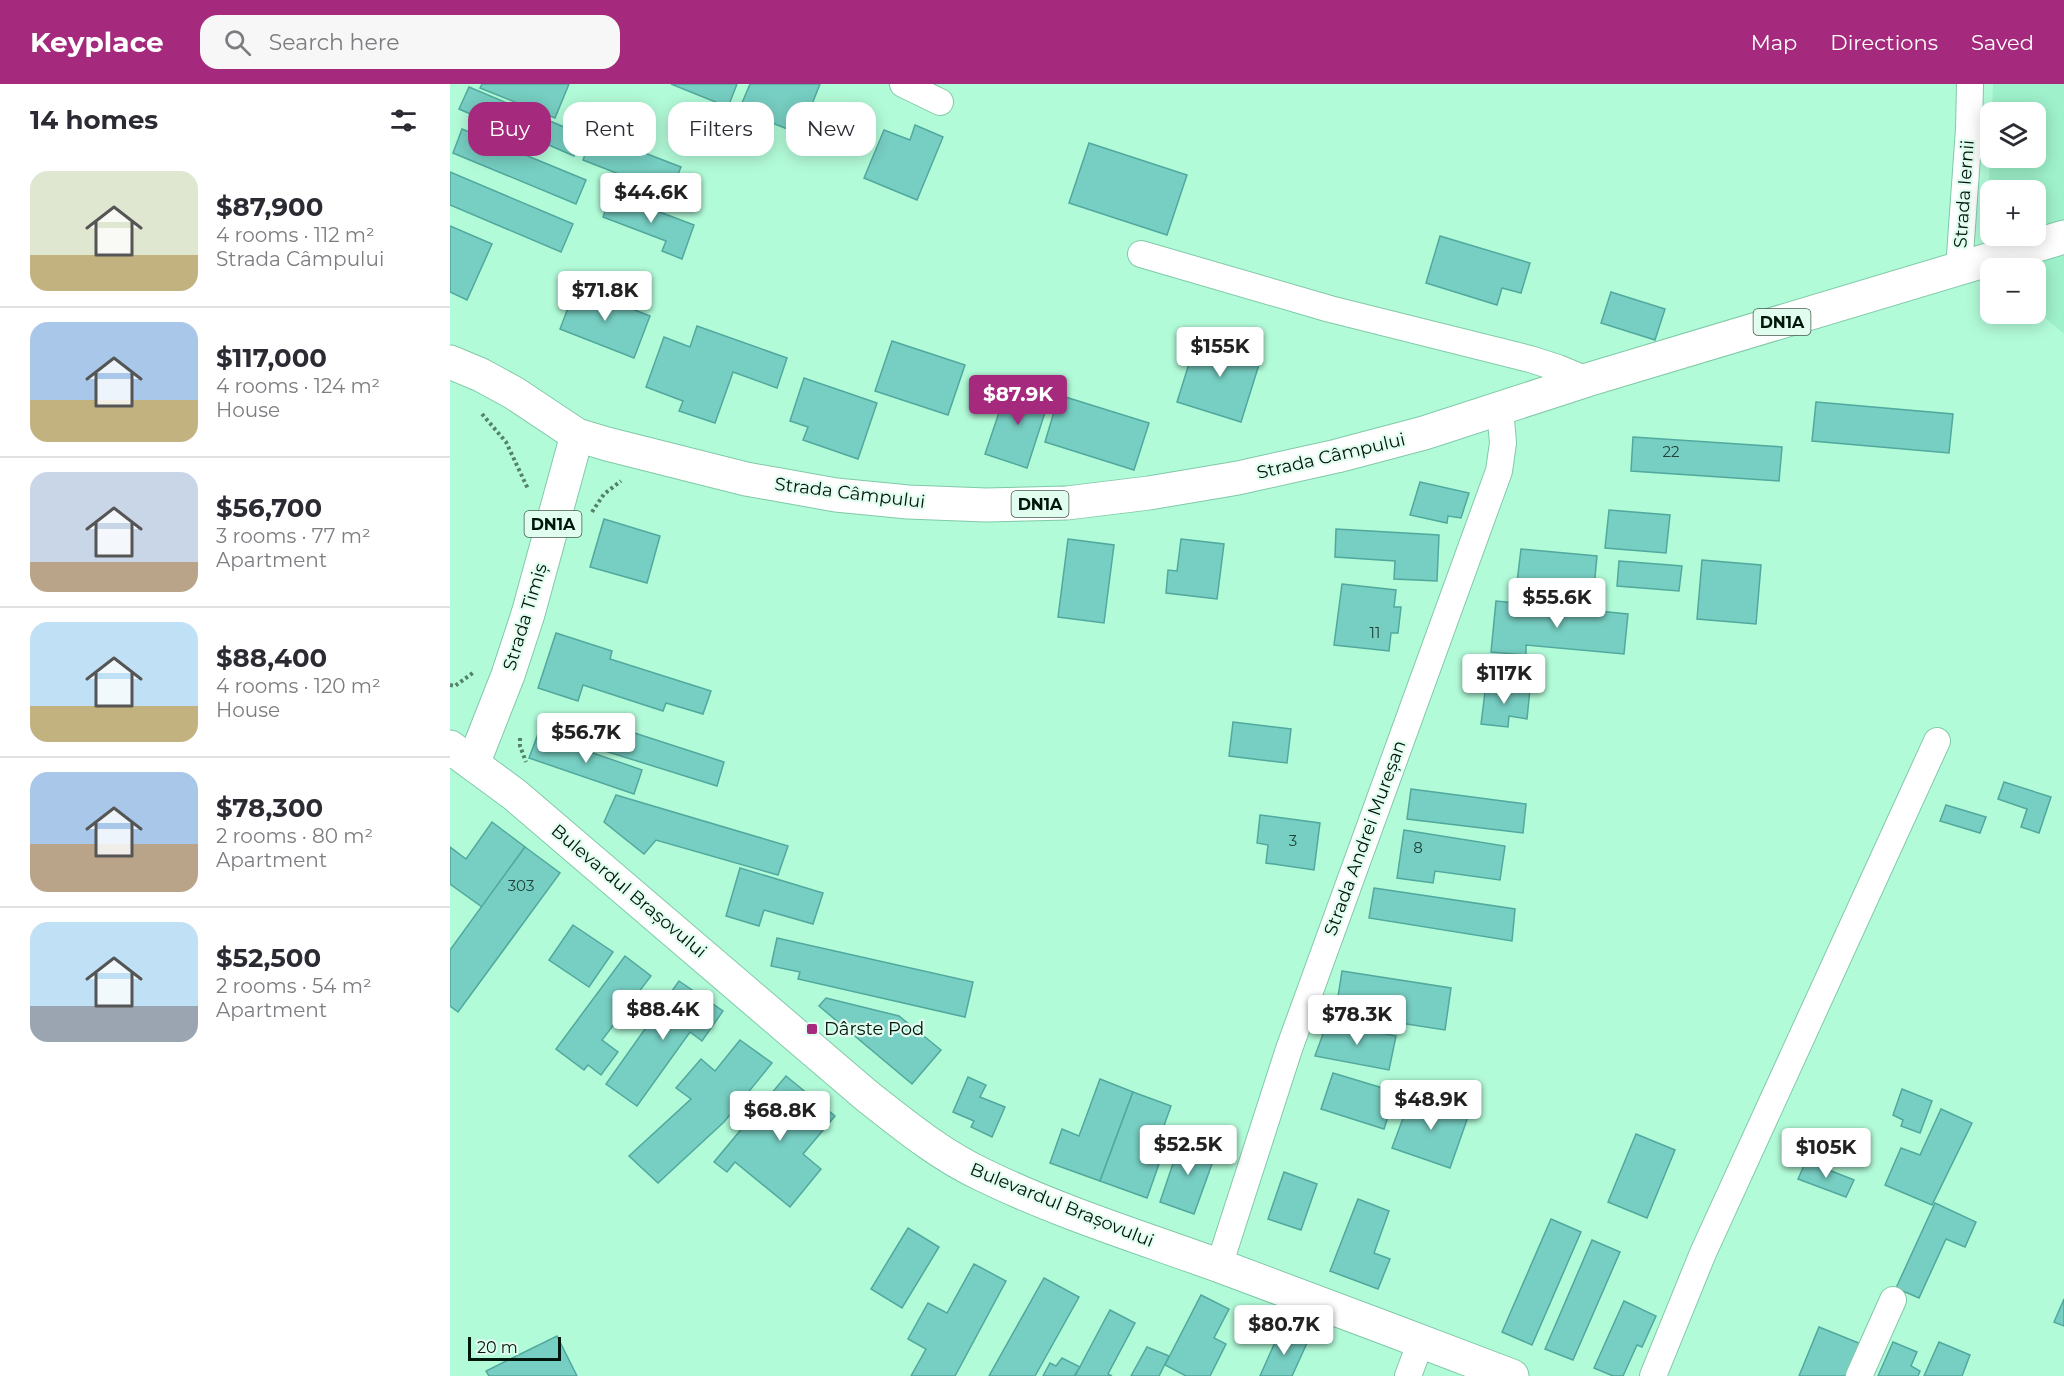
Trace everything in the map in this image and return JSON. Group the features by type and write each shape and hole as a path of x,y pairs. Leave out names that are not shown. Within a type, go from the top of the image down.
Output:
{"main road":[{"name":"Strada Câmpului","path":"577,435 746,479 836,495 986,506 1067,503 1149,493 1239,478 1424,433 1587,380 2064,237"},
{"name":"DN1A","path":"450,362 506,389 577,435"},
{"name":"Strada Timiș","path":"462,756 508,675 528,614 577,435"},
{"name":"Bulevardul Brașovului","path":"462,756 524,802 867,1096 918,1137 982,1175 1108,1226 1512,1376"}],"street":[{"path":"903,84 940,102"},
{"name":"Strada Iernii","path":"1959,269 1970,84"},
{"path":"1141,254 1330,309 1530,359 1587,380"},
{"name":"Strada Andrei Mureșan","path":"1219,1266 1288,1049 1499,471 1503,443 1500,409"},
{"path":"1653,1376 1703,1253 1937,741"},
{"path":"1859,1376 1893,1300"},
{"path":"1408,1376 1421,1341"}],"path":[{"path":"480,412 506,442 530,491"},
{"path":"591,513 604,494 622,480 632,451"},
{"path":"450,685 455,686 475,671"},
{"path":"519,729 520,746 526,762 535,770"}],"shaded area":[{"path":"1993,84 2064,84 2064,334 2046,319 2046,258 2005,258 1998,246 2046,246 2046,180 1989,180 1989,168 2046,168 2046,102 1992,102"}],"building":[{"path":"482,84 569,84 555,118 551,116 551,102 515,102 480,88"},
{"path":"671,84 737,84 730,102 716,102"},
{"path":"750,84 820,84 813,102 786,102 786,128 774,124 774,102 742,102"},
{"path":"469,87 505,102 468,102 468,113 459,109"},
{"path":"551,122 563,127 563,151 551,146"},
{"path":"915,125 943,137 917,200 864,178 873,156 876,156 876,149 884,130 910,140"},
{"path":"462,129 468,131 468,156 528,156 586,180 576,204 453,153"},
{"path":"1089,143 1187,175 1167,235 1069,203"},
{"path":"584,156 653,156 681,167 670,194 583,160"},
{"path":"450,172 573,224 561,252 450,205"},
{"path":"612,194 694,225 682,259 662,251 666,241 603,217"},
{"path":"450,226 492,244 467,300 450,292"},
{"path":"1440,236 1530,263 1521,293 1502,288 1497,305 1426,283"},
{"path":"576,287 650,316 634,358 560,329"},
{"path":"1611,292 1665,309 1655,340 1601,323"},
{"path":"697,326 787,358 777,388 733,372 715,423 679,411 683,401 646,387 664,337 690,347"},
{"path":"1198,335 1262,355 1241,422 1177,402"},
{"path":"892,341 965,365 948,415 875,391"},
{"path":"804,378 877,403 858,459 803,440 808,427 790,421"},
{"path":"1009,383 1050,397 1027,468 985,454"},
{"path":"1059,395 1149,423 1134,470 1045,442"},
{"path":"1816,402 1953,414 1949,453 1812,441"},
{"path":"1633,437 1782,447 1779,481 1631,471"},
{"path":"1420,482 1469,493 1461,518 1448,516 1447,523 1410,515"},
{"path":"1609,510 1670,515 1666,553 1605,548"},
{"path":"604,519 660,536 647,583 590,567"},
{"path":"1336,529 1439,535 1437,581 1394,579 1395,561 1335,557"},
{"path":"1068,539 1114,545 1104,623 1058,617"},
{"path":"1181,539 1224,544 1217,599 1166,593 1168,570 1177,571"},
{"path":"1521,549 1597,556 1593,598 1516,590"},
{"path":"1702,560 1761,565 1756,624 1697,619"},
{"path":"1619,561 1682,566 1679,591 1617,586"},
{"path":"1342,584 1396,590 1394,607 1401,607 1398,633 1391,633 1389,651 1334,645"},
{"path":"1496,601 1628,614 1624,654 1526,645 1526,655 1491,652"},
{"path":"556,633 612,651 610,659 711,691 703,714 666,703 663,711 583,685 578,701 538,688"},
{"path":"1486,684 1530,689 1527,719 1509,716 1508,727 1481,724"},
{"path":"1233,722 1291,729 1287,763 1229,756"},
{"path":"613,726 724,762 717,786 605,751"},
{"path":"538,734 642,770 634,794 529,758"},
{"path":"2004,782 2051,797 2039,833 2021,827 2027,809 1998,799"},
{"path":"1411,789 1526,804 1523,833 1407,819"},
{"path":"616,795 788,846 778,875 656,840 644,854 604,822"},
{"path":"1946,805 1986,817 1980,833 1940,821"},
{"path":"1260,815 1320,823 1314,870 1266,863 1268,845 1257,843"},
{"path":"492,822 525,847 482,907 450,884 450,847 466,859"},
{"path":"1404,830 1505,846 1500,880 1435,871 1433,883 1397,878"},
{"path":"525,847 560,873 458,1012 450,1006 450,950"},
{"path":"740,868 823,893 813,924 764,910 759,926 726,916"},
{"path":"1374,888 1515,909 1512,941 1369,918"},
{"path":"573,925 613,952 589,987 549,960"},
{"path":"777,938 973,982 965,1017 798,979 800,972 771,966"},
{"path":"625,956 651,976 602,1040 618,1052 601,1075 588,1065 584,1070 556,1049"},
{"path":"1342,971 1451,988 1445,1030 1355,1016 1356,1006 1337,1003"},
{"path":"679,981 723,1011 702,1041 690,1032 637,1106 606,1084"},
{"path":"826,998 899,1016 941,1050 912,1084 819,1006"},
{"path":"1327,1023 1396,1036 1389,1070 1315,1056"},
{"path":"740,1040 772,1063 724,1122 658,1183 629,1156 691,1099 676,1088 701,1059 715,1071"},
{"path":"1333,1073 1396,1092 1384,1129 1321,1109"},
{"path":"786,1076 835,1116 803,1154 821,1169 790,1207 735,1162 727,1172 714,1162"},
{"path":"968,1077 986,1085 980,1097 1005,1107 992,1137 971,1127 974,1121 953,1112"},
{"path":"1100,1079 1133,1092 1100,1181 1050,1163 1062,1129 1079,1136"},
{"path":"1902,1089 1932,1101 1920,1133 1901,1126 1903,1120 1893,1115"},
{"path":"1133,1092 1171,1106 1151,1162 1159,1164 1147,1198 1100,1181"},
{"path":"1412,1094 1469,1114 1450,1168 1392,1148"},
{"path":"1941,1109 1972,1123 1932,1205 1885,1185 1901,1148 1920,1155"},
{"path":"1636,1134 1675,1150 1647,1218 1608,1202"},
{"path":"1182,1137 1217,1150 1194,1214 1160,1202"},
{"path":"1806,1161 1854,1180 1846,1197 1798,1179"},
{"path":"1284,1172 1317,1184 1301,1230 1268,1219"},
{"path":"1358,1199 1389,1211 1374,1253 1390,1259 1378,1289 1330,1271"},
{"path":"1935,1203 1976,1222 1965,1247 1946,1239 1919,1298 1896,1288"},
{"path":"1551,1219 1581,1232 1532,1345 1502,1332"},
{"path":"908,1228 939,1247 902,1308 871,1289"},
{"path":"1592,1240 1620,1252 1573,1360 1545,1349"},
{"path":"974,1264 1006,1281 955,1376 911,1376 926,1349 908,1339 928,1303 947,1313"},
{"path":"1044,1278 1079,1297 1035,1376 989,1376"},
{"path":"1201,1295 1229,1309 1214,1338 1226,1344 1210,1376 1186,1376 1165,1365"},
{"path":"2064,1299 2064,1326 2054,1322"},
{"path":"1624,1301 1656,1316 1642,1347 1637,1345 1623,1376 1613,1376 1594,1368"},
{"path":"1110,1310 1135,1323 1108,1374 1112,1376 1075,1376"},
{"path":"1819,1327 1866,1346 1854,1376 1799,1376"},
{"path":"1280,1331 1307,1343 1292,1376 1260,1376"},
{"path":"557,1336 577,1376 489,1376 486,1371"},
{"path":"1893,1342 1917,1352 1911,1366 1920,1371 1918,1376 1878,1376"},
{"path":"1939,1342 1970,1355 1962,1376 1924,1376"},
{"path":"1147,1347 1169,1356 1159,1376 1131,1376"},
{"path":"1062,1358 1080,1367 1074,1376 1043,1376 1050,1363 1056,1366"}],"place":[{"name":"Dârste Pod","path":"812,1029"}]}
